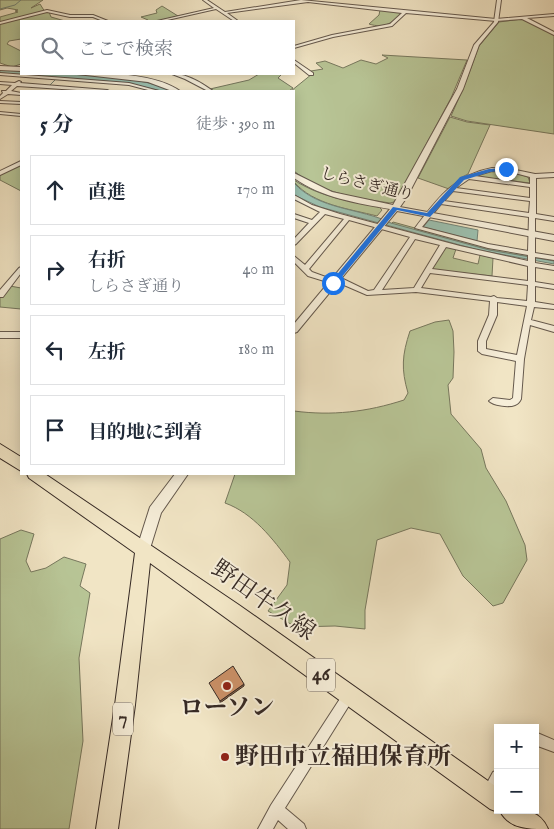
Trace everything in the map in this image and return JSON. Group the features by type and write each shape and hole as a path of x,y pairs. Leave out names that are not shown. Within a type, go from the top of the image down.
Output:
{"main road":[{"path":"0,450 20,464"},
{"name":"野田牛久線","path":"35,475 233,612 493,798"},
{"name":"7","path":"107,829 128,686 143,551"},
{"path":"516,814 537,829"}],"street":[{"path":"205,0 234,20"},
{"path":"224,13 305,1 496,20 554,15"},
{"path":"295,329 395,208 460,89 476,45 496,20 498,1 491,1"},
{"path":"163,20 217,8"},
{"path":"260,8 269,12"},
{"path":"0,23 47,12 70,16 93,16 103,20"},
{"path":"295,46 326,37 391,25 406,12"},
{"path":"523,18 554,34"},
{"path":"295,62 311,74"},
{"path":"0,68 20,69"},
{"path":"0,74 136,85 154,90"},
{"path":"108,75 137,76 175,90"},
{"path":"0,98 3,92 26,76"},
{"path":"188,76 209,90"},
{"path":"89,90 97,81"},
{"path":"0,83 78,90"},
{"path":"198,89 204,87"},
{"path":"3,92 20,94"},
{"path":"0,102 20,103"},
{"path":"0,113 20,115"},
{"path":"0,173 20,163"},
{"path":"554,175 533,176 506,169 489,170 465,176 439,202 418,228 488,246 554,258"},
{"name":"しらさぎ通り","path":"295,176 311,186 326,192 428,216 554,238"},
{"path":"465,176 533,186"},
{"path":"493,401 512,403 517,399 520,359 531,302 533,176"},
{"path":"452,189 533,200"},
{"path":"295,198 324,211 348,218 383,224 414,236 554,268"},
{"path":"439,202 554,219"},
{"path":"295,242 324,211"},
{"path":"295,216 312,222"},
{"path":"305,269 348,218"},
{"path":"295,232 301,234"},
{"path":"376,293 414,236"},
{"path":"416,290 444,244"},
{"path":"295,259 310,274 335,280 367,293 416,290 531,302 554,307"},
{"path":"0,295 20,271"},
{"path":"428,271 554,287"},
{"path":"494,298 493,315 482,341 482,351 520,359"},
{"path":"528,322 554,329"},
{"path":"0,335 20,335"},
{"path":"143,551 155,511 181,475"},
{"path":"265,829 349,695"},
{"path":"539,740 554,746"},
{"path":"276,810 299,829"}],"shaded area":[{"path":"0,0 43,0 31,8 40,4 45,12 49,12 51,17 62,20 20,20 20,39 9,41 7,44 20,50 20,64 12,67 0,63 0,17 18,12 15,11 18,10 7,8 0,10"},
{"path":"162,6 178,16 162,20 148,20 141,17 157,13 156,10"},
{"path":"380,10 403,12 388,24 380,26 369,24 379,15"},
{"path":"522,19 554,34 554,134 467,121 451,116 479,46 499,22"},
{"path":"382,55 467,60 451,98 394,202 390,203 339,193 315,185 295,172 295,90 292,90 312,74 311,71 323,69 316,63 325,61 343,68 361,60 376,64 388,58"},
{"path":"0,70 20,71 20,75 0,73"},
{"path":"26,75 78,75 119,78 156,85 169,90 157,90 128,83"},
{"path":"257,75 281,75 278,78 293,88 290,90 210,89 249,80"},
{"path":"450,117 467,122 490,125 468,174 460,178 449,189 418,178"},
{"path":"20,164 20,190 0,180 0,174"},
{"path":"506,170 528,177 530,183 472,176 490,171"},
{"path":"295,181 314,191 379,207 382,210 377,216 344,208 322,201 302,190"},
{"path":"295,184 315,199 327,204 489,250 554,261 554,264 478,250 320,207 295,195"},
{"path":"429,220 478,230 477,241 423,227"},
{"path":"393,222 466,242 528,255 528,257 489,250 391,224"},
{"path":"446,247 456,249 453,258 478,264 480,255 493,258 492,276 432,269"},
{"path":"10,286 20,288 20,309 0,307 0,297"},
{"path":"449,320 453,331 453,378 448,385 451,414 481,449 486,468 506,501 525,545 527,560 503,603 493,606 463,576 440,534 411,528 377,540 365,610 365,629 335,626 296,627 268,611 287,585 290,562 262,528 245,513 225,503 235,475 295,475 295,411 349,412 404,400 408,393 403,362 410,331 435,322"},
{"path":"21,530 34,534 26,561 31,572 46,568 64,557 86,564 80,586 90,593 79,658 83,741 69,829 0,829 0,539"}],"building":[{"name":"ローソン","path":"233,666 244,684 220,701 209,683"}],"waterway":[{"path":"0,9 15,5 21,0"},
{"path":"49,86 56,79"}],"place":[{"name":"ローソン","path":"227,686"},
{"name":"野田市立福田保育所","path":"225,757"}],"route":[{"path":"333,283 395,208 428,216 445,195 465,176 489,170 506,169"}]}
